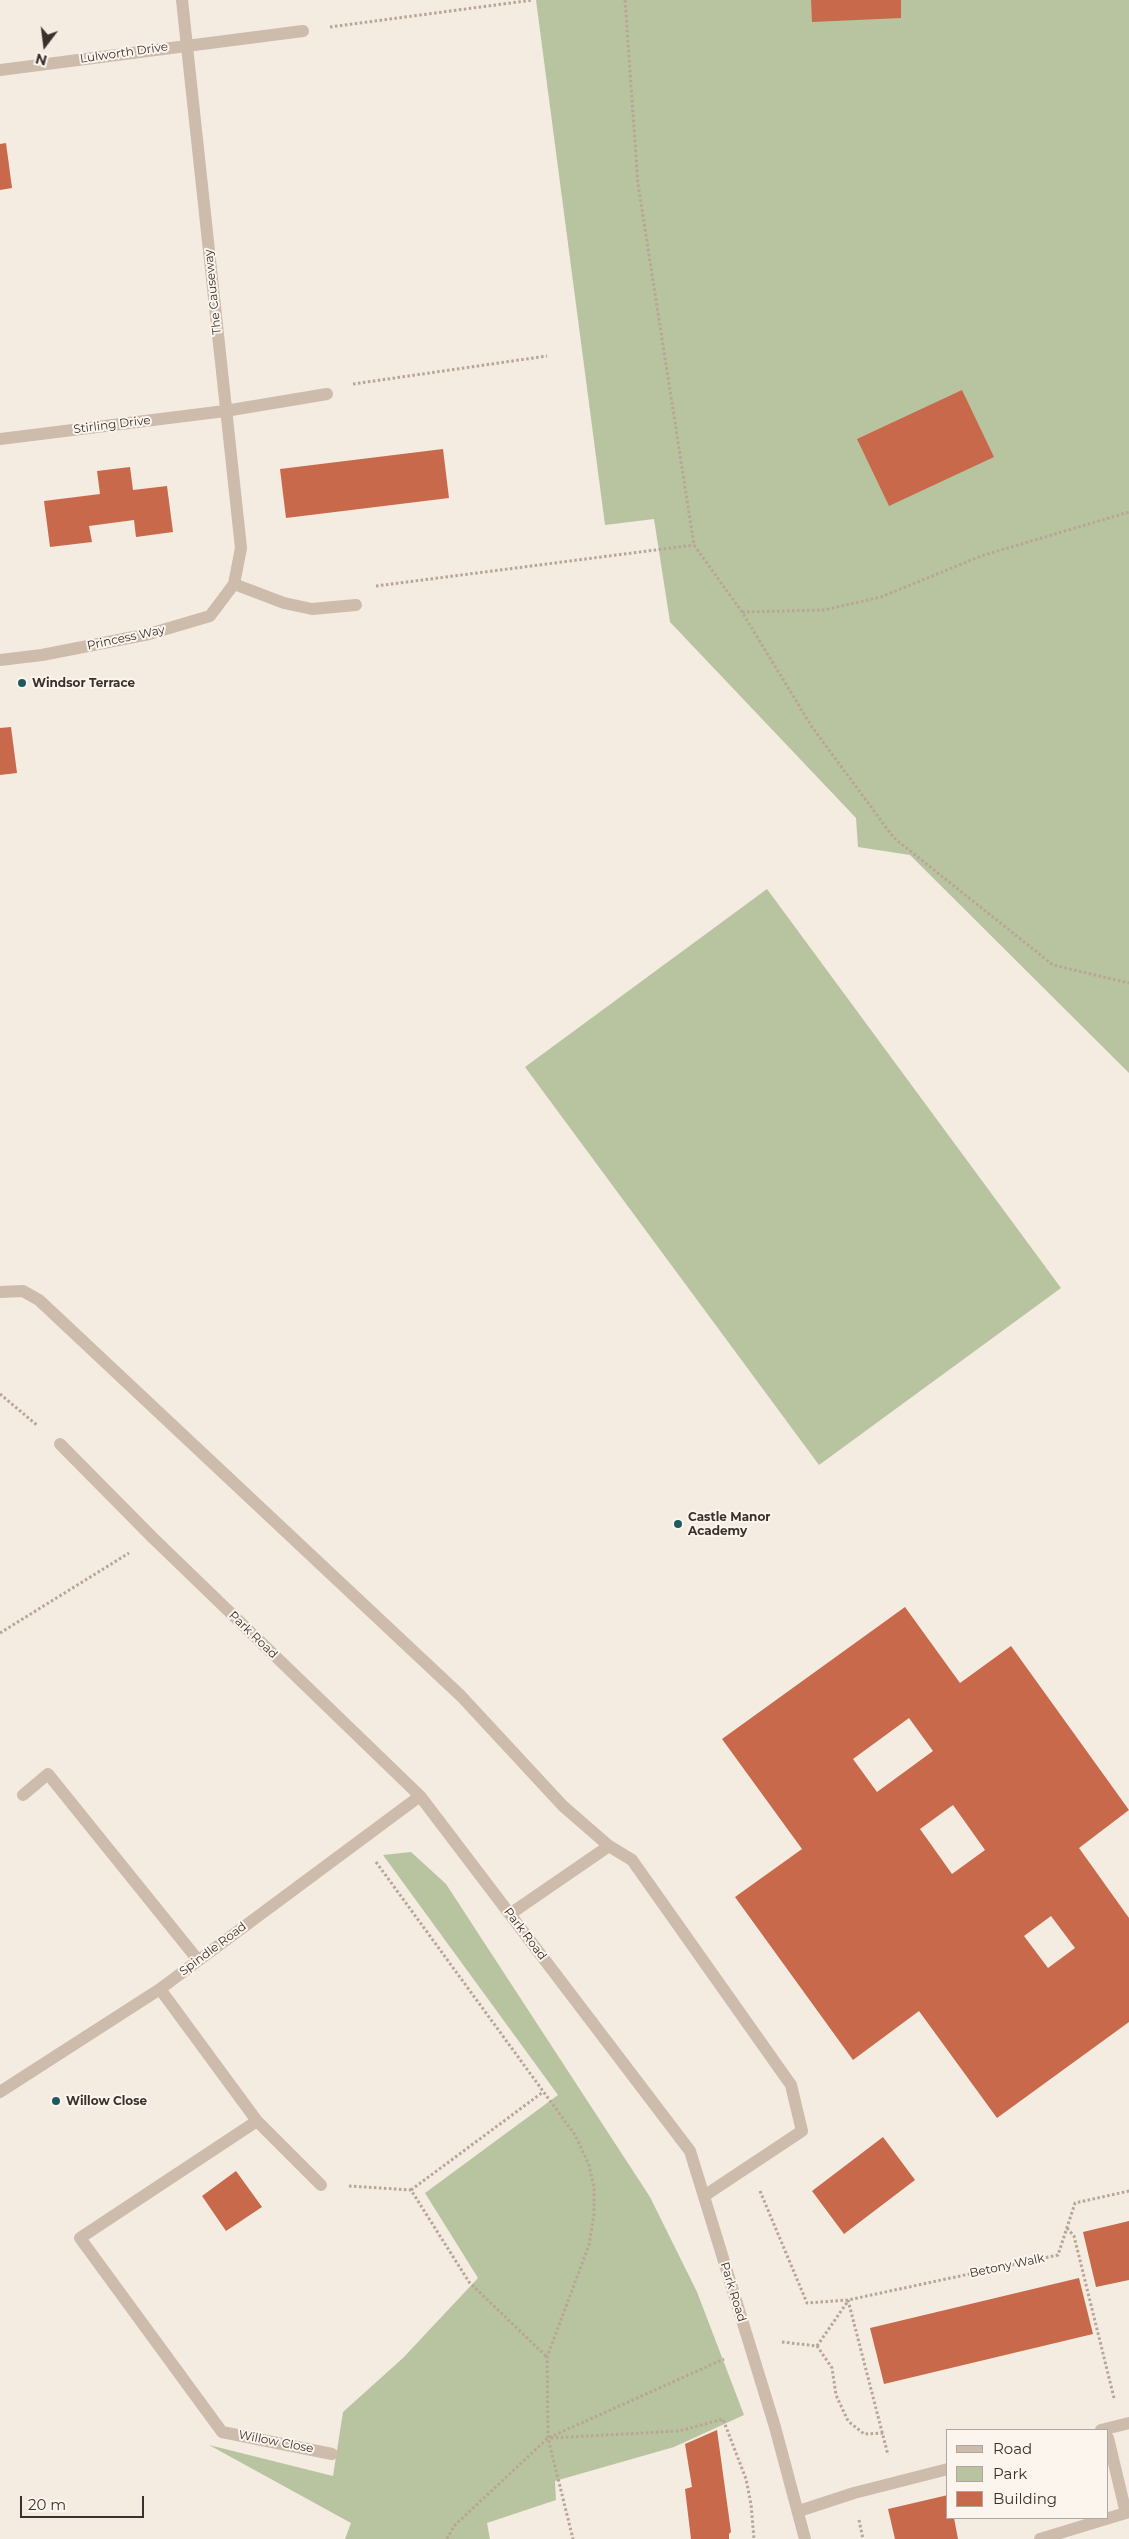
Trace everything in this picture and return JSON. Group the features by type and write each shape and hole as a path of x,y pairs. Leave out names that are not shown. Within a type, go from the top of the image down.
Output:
{"street":[{"name":"The Causeway","path":"182,0 224,411 241,548 234,584"},
{"name":"Lulworth Drive","path":"0,70 303,31"},
{"name":"Stirling Drive","path":"0,439 224,411 327,394"},
{"path":"234,584 284,603 312,609 356,605"},
{"name":"Princess Way","path":"0,660 149,634 210,616 234,584"},
{"path":"0,1292 23,1291 38,1300 461,1696 563,1806 608,1846 632,1860 792,2084 802,2131 704,2196"},
{"name":"Park Road","path":"60,1444 153,1538 420,1796 690,2151 805,2539"},
{"path":"23,1795 48,1774 198,1960"},
{"name":"Spindle Road","path":"0,2092 160,1989 420,1796"},
{"path":"510,1914 608,1846"},
{"path":"160,1989 257,2121 320,2185"},
{"name":"Willow Close","path":"257,2121 80,2238 222,2432 332,2454"},
{"path":"1109,2430 1125,2424"},
{"path":"1109,2447 1127,2512 1109,2518"},
{"path":"798,2511 854,2493 946,2469"},
{"path":"1040,2539 1104,2519"}],"path":[{"path":"303,31 533,0"},
{"path":"625,0 638,184 694,545 742,612 812,727 894,838 1053,965 1129,983"},
{"path":"327,394 341,385 548,356"},
{"path":"742,612 824,610 881,597 981,556 1129,512"},
{"path":"356,605 373,586 694,545"},
{"path":"0,1394 60,1444"},
{"path":"0,1633 153,1538"},
{"path":"360,1839 575,2136 589,2165 594,2187 594,2214 589,2245 547,2357 548,2438 573,2539"},
{"path":"320,2185 411,2190 544,2092"},
{"path":"749,2166 808,2303 848,2300"},
{"path":"411,2190 469,2282 547,2357"},
{"name":"Betony Walk","path":"848,2300 1058,2255 1075,2203 1129,2191"},
{"path":"1067,2228 1074,2236 1125,2424"},
{"path":"817,2346 848,2300"},
{"path":"848,2300 884,2433 894,2482"},
{"path":"782,2342 817,2346 832,2368 836,2394 848,2421 864,2434 884,2433"},
{"path":"447,2539 454,2526 548,2438 727,2358"},
{"path":"548,2438 678,2431 723,2419 746,2479 752,2504 754,2539"}],"green space":[{"path":"536,0 1129,0 1129,1073 910,855 858,847 856,818 670,622 654,519 605,525"},
{"path":"767,889 1061,1288 819,1465 525,1067"},
{"path":"411,1852 446,1884 650,2197 697,2292 744,2415 674,2447 555,2481 556,2500 487,2523 490,2539 345,2539 351,2523 209,2445 333,2476 343,2412 403,2358 478,2278 425,2193 558,2095 383,1855"}],"building":[{"path":"811,0 901,0 901,18 812,22"},
{"path":"6,143 12,188 0,190 0,144"},
{"path":"962,390 994,457 889,506 857,439"},
{"path":"443,449 449,498 286,518 280,469"},
{"path":"130,467 133,490 167,486 173,532 136,537 134,520 89,526 92,542 50,547 44,501 100,494 97,471"},
{"path":"11,727 17,773 0,775 0,728"},
{"path":"905,1607 960,1683 1011,1646 1129,1810 1079,1848 1129,1918 1129,2022 997,2118 919,2011 853,2060 735,1897 802,1849 722,1739","holes":["909,1718 933,1751 877,1792 853,1759","953,1805 985,1850 952,1874 920,1829","1051,1916 1075,1948 1048,1968 1024,1936"]},
{"path":"883,2137 915,2180 844,2234 812,2191"},
{"path":"236,2171 262,2207 226,2231 202,2196"},
{"path":"1129,2221 1129,2280 1096,2287 1083,2232"},
{"path":"1079,2278 1093,2334 884,2384 870,2328"},
{"path":"717,2430 731,2532 729,2539 691,2539 685,2489 692,2487 685,2444"},
{"path":"946,2495 946,2519 954,2519 958,2539 895,2539 888,2509"}],"place":[{"name":"Windsor Terrace","path":"22,683"},
{"name":"Castle Manor Academy","path":"678,1524"},
{"name":"Willow Close","path":"56,2101"}]}
